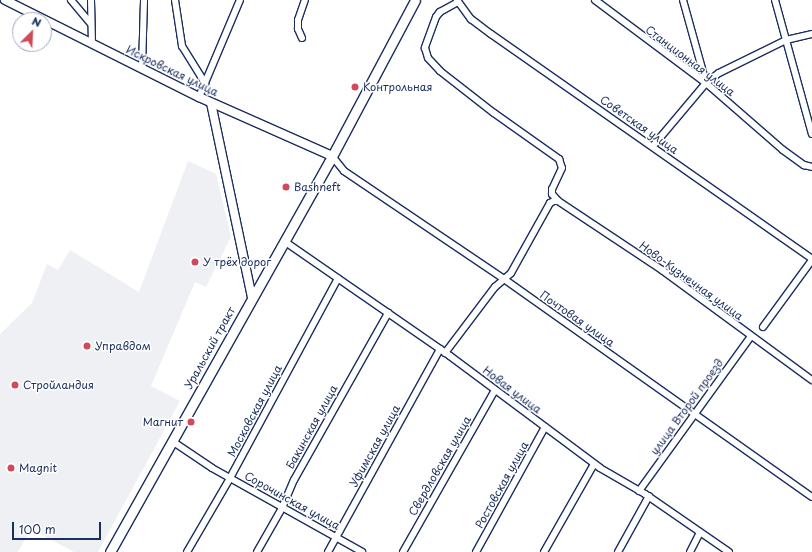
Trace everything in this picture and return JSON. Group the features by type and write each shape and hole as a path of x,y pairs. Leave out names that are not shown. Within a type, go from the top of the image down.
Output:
{"main road":[{"name":"Искровская улица","path":"4,0 211,103 332,156"},
{"name":"Уральский тракт","path":"110,552 332,156 416,0"},
{"path":"211,103 252,298"}],"street":[{"path":"71,0 90,22"},
{"path":"91,0 90,22 92,44"},
{"path":"142,68 144,0"},
{"path":"175,0 182,46 205,83"},
{"path":"199,97 240,0"},
{"path":"302,38 298,29 298,20 305,0"},
{"name":"Станционная улица","path":"594,0 706,83 783,150 804,165 812,167"},
{"path":"683,0 706,83"},
{"path":"775,0 812,134"},
{"name":"Советская улица","path":"558,201 552,194 552,189 562,168 559,159 494,113 440,71 428,58 425,48 436,17 440,12 458,1 471,19 491,34 653,146 812,259"},
{"path":"653,146 706,83 719,73 786,40 812,34"},
{"name":"Почтовая улица","path":"332,156 344,171 504,279 812,496"},
{"path":"445,353 495,286 511,273 550,204 554,201 558,201"},
{"name":"Ново-Кузнечная улица","path":"558,201 662,270 812,380"},
{"name":"Новая улица","path":"284,242 440,349 594,464 648,496 729,552"},
{"path":"763,327 812,259"},
{"name":"Московская улица","path":"187,552 230,478 338,278"},
{"name":"Бакинская улица","path":"257,552 282,508 294,480 388,313"},
{"name":"улица Второй проезд","path":"639,491 751,336"},
{"name":"Уфимская улица","path":"328,552 440,349"},
{"name":"Свердловская улица","path":"402,552 495,390"},
{"name":"Ростовская улица","path":"476,552 545,427"},
{"name":"Сорочинская улица","path":"172,441 212,468 362,552"},
{"path":"544,552 594,464"},
{"path":"618,552 648,496"},
{"path":"690,552 700,532"}],"shaded area":[{"path":"188,161 216,174 231,237 206,287 195,282 151,386 180,401 98,552 74,552 31,529 18,552 0,552 0,334 32,303 47,264 58,270 70,250 139,292"}],"place":[{"name":"Контрольная","path":"355,87"},
{"name":"Bashneft","path":"286,187"},
{"name":"У трёх дорог","path":"195,262"},
{"name":"Управдом","path":"87,346"},
{"name":"Стройландия","path":"15,385"},
{"name":"Магнит","path":"191,422"},
{"name":"Magnit","path":"11,468"}]}
